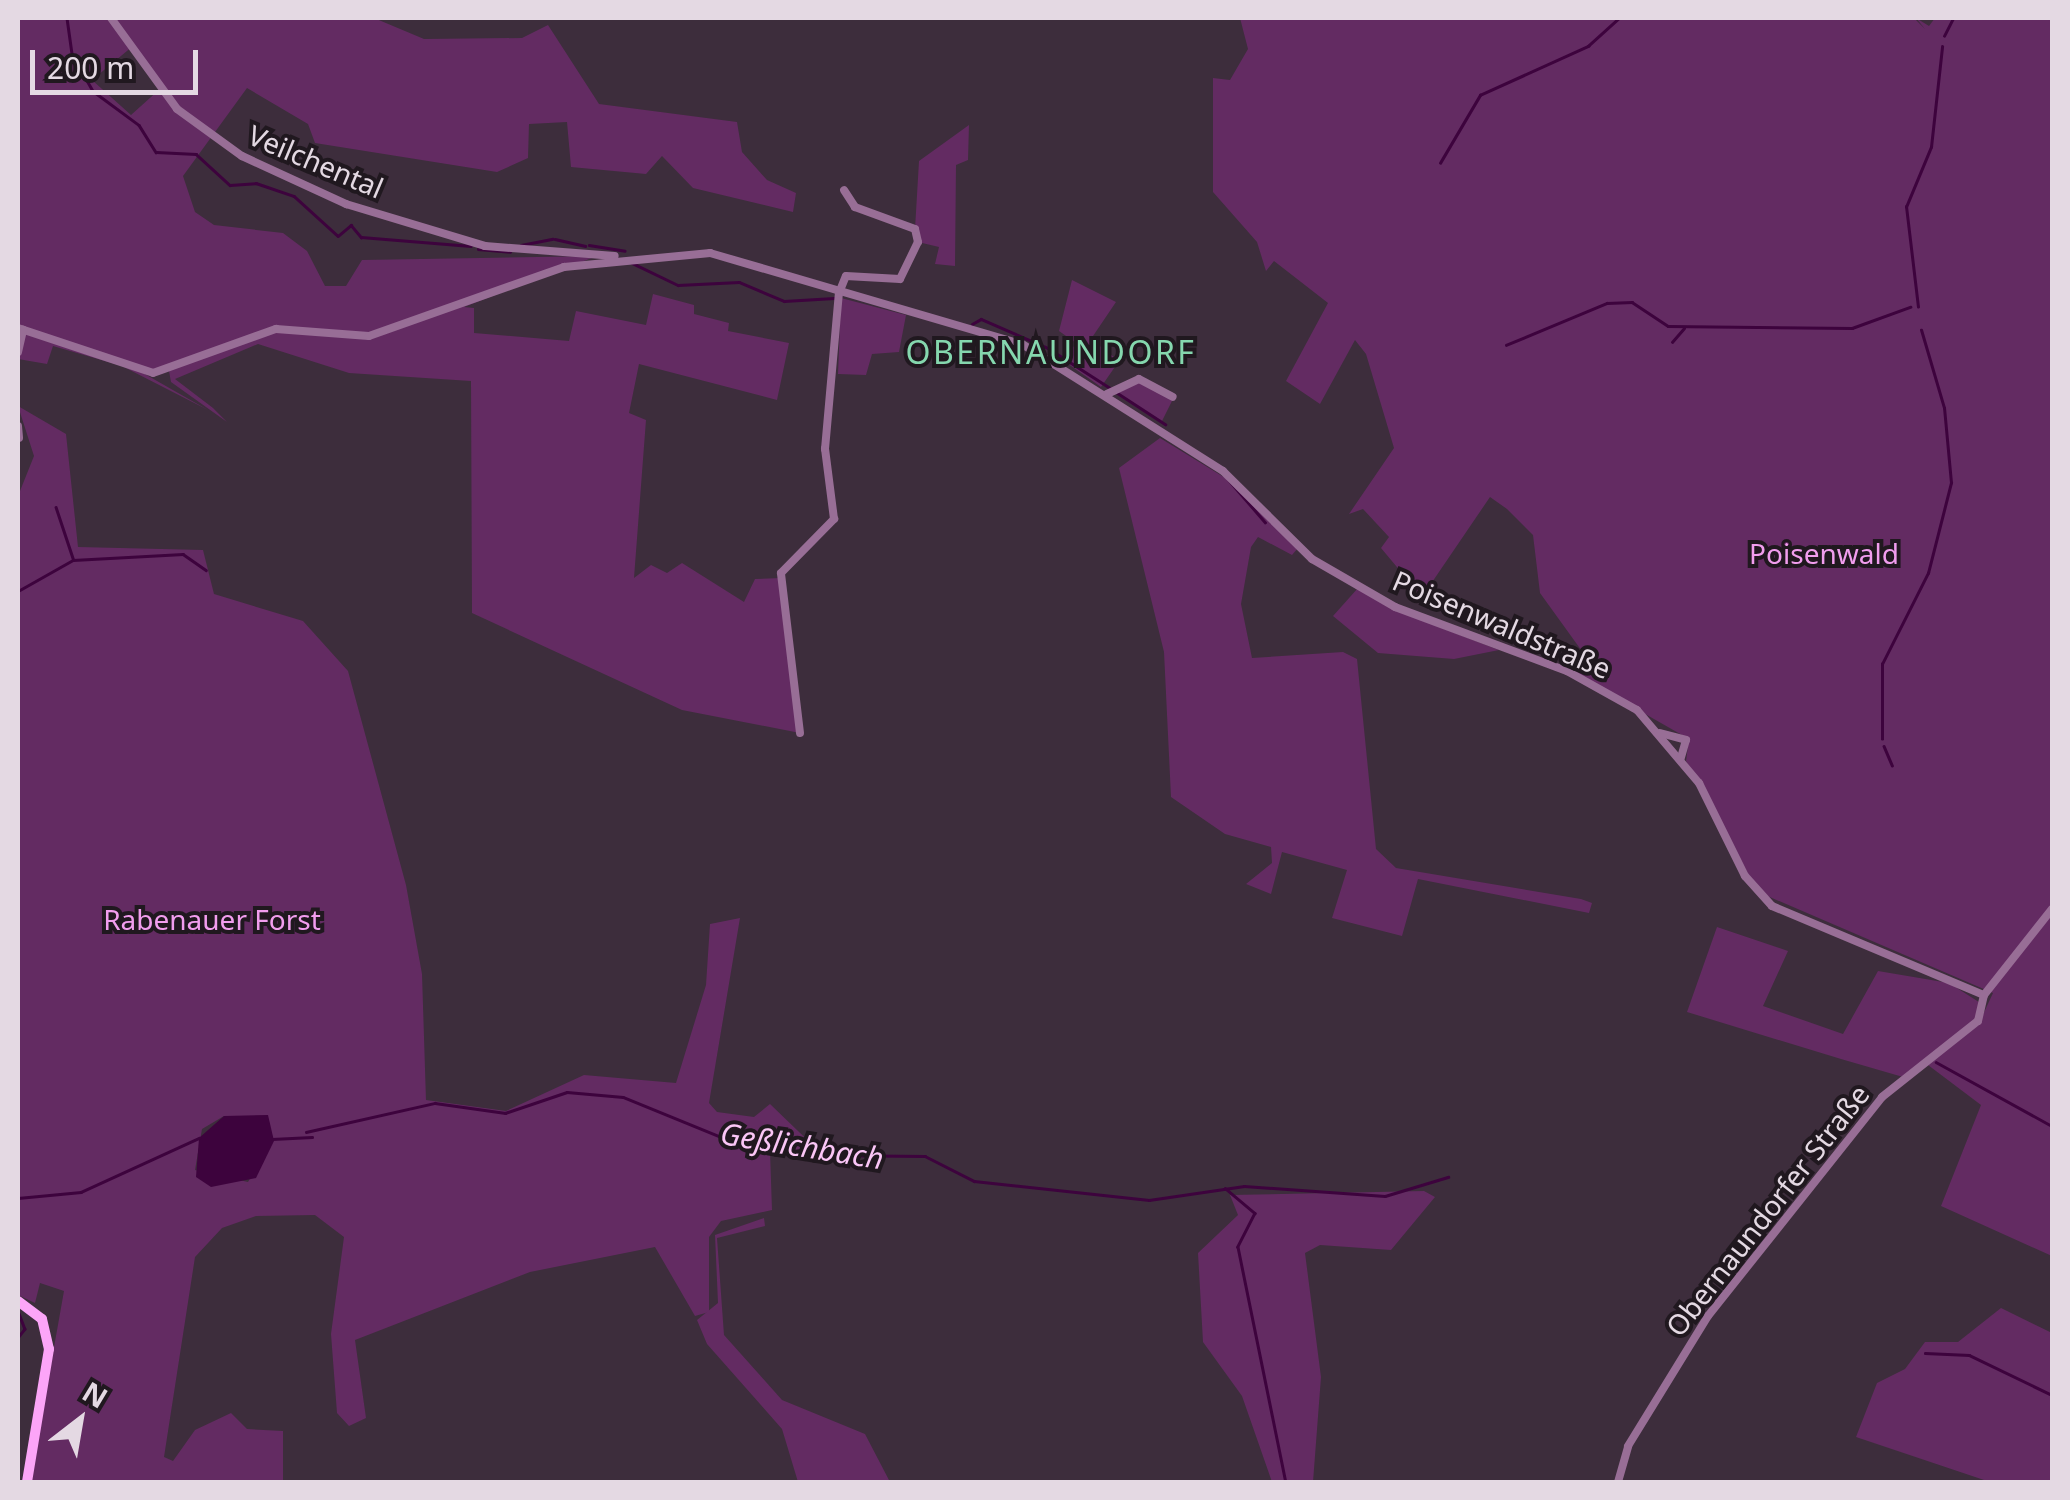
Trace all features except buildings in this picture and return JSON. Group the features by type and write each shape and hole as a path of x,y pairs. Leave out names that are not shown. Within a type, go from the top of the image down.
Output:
{"main road":[{"path":"18,1301 46,1330 27,1482"}],"street":[{"name":"Veilchental","path":"111,18 177,109 242,156 346,204 485,246 617,256"},
{"path":"800,733 781,573 834,519 824,449 838,297 846,276 900,279 918,242 915,230 855,207 844,190"},
{"name":"Poisenwaldstraße","path":"20,329 154,374 276,329 369,336 464,309 553,270 617,256 710,253 838,297 1022,344 1107,394 1223,471 1312,559 1415,616 1567,671 1660,733 1681,758 1768,903 1984,995"},
{"path":"18,352 20,329"},
{"path":"1107,394 1139,379 1173,397"},
{"path":"18,426 20,438"},
{"path":"1660,733 1686,740 1681,758"},
{"name":"Obernaundorfer Straße","path":"1618,1482 1654,1398 1715,1306 1882,1097 1978,1022 1984,995 2052,909"}],"green space":[{"path":"18,18 374,18 424,39 522,38 548,25 599,104 737,122 742,152 767,180 796,193 793,212 693,188 662,156 646,174 571,167 567,122 529,124 528,158 497,172 315,143 308,124 247,88 183,176 195,212 214,225 283,233 307,251 325,286 346,286 362,260 597,256 464,307 474,308 474,333 569,341 576,311 646,325 653,294 694,305 694,314 729,323 728,331 789,343 777,400 639,364 629,413 646,420 634,578 651,565 667,573 682,563 744,602 755,579 781,578 800,733 682,710 472,613 471,381 349,373 258,344 175,379 227,422 171,382 169,371 143,373 208,410 122,366 53,346 47,364 18,359","holes":["133,46 161,88 131,115 92,80"]},
{"name":"Poisenwald","path":"1240,18 1914,18 1925,29 1916,18 1929,26 1935,18 2052,18 2052,1256 1941,1206 1981,1105 1928,1065 1980,1021 1993,993 1758,892 1686,761 1689,739 1575,674 1584,654 1540,593 1533,535 1507,509 1490,497 1422,597 1381,548 1389,537 1363,509 1349,514 1394,448 1366,354 1355,340 1320,404 1286,381 1328,303 1274,261 1266,271 1257,242 1213,192 1213,78 1230,80 1248,49"},
{"path":"969,125 968,160 956,165 955,266 935,264 939,247 918,242 915,229 919,161"},
{"path":"1072,280 1116,302 1091,339 1119,361 1101,387 1064,361 1076,343 1059,331"},
{"path":"841,298 906,315 899,352 872,354 866,375 838,374"},
{"path":"1140,381 1173,399 1161,423 1113,392"},
{"name":"Rabenauer Forst","path":"18,406 66,434 78,547 203,550 214,594 303,621 348,671 406,885 422,974 426,1100 506,1111 584,1075 676,1083 706,985 710,924 740,918 709,1103 717,1112 754,1117 770,1104 825,1157 770,1151 772,1210 721,1221 709,1237 709,1312 695,1316 655,1247 530,1272 355,1340 366,1418 349,1426 337,1413 331,1334 344,1237 315,1215 256,1216 222,1228 195,1257 164,1457 173,1461 195,1430 231,1413 247,1429 283,1431 283,1482 30,1482 64,1291 40,1283 35,1303 18,1295 18,496 34,456","holes":["224,1116 263,1117 270,1145 248,1182 195,1170 202,1129"]},
{"path":"1160,438 1227,479 1298,548 1292,555 1258,537 1251,547 1241,604 1252,658 1343,652 1357,659 1376,849 1396,868 1581,899 1592,903 1589,913 1418,879 1402,936 1332,918 1347,870 1282,852 1271,894 1246,884 1272,863 1271,847 1225,834 1171,797 1164,652 1119,468"},
{"path":"1358,588 1405,614 1499,650 1454,659 1378,653 1333,616"},
{"path":"1717,927 1788,951 1763,1006 1843,1034 1878,971 1949,983 1982,1004 1975,1021 1903,1077 1841,1059 1687,1012"},
{"path":"1424,1191 1435,1197 1391,1250 1320,1245 1305,1253 1321,1377 1313,1482 1272,1482 1242,1396 1203,1342 1198,1253 1238,1215 1230,1195"},
{"path":"764,1218 765,1226 717,1238 724,1335 782,1400 865,1434 890,1482 798,1482 782,1429 707,1344 697,1320 718,1303 715,1235"},
{"path":"2001,1308 2052,1333 2052,1482 1990,1482 1856,1437 1877,1383 1905,1369 1925,1342 1958,1342"}],"shaded area":[{"path":"268,1115 274,1141 256,1178 211,1187 196,1177 199,1138 224,1116"}],"waterway":[{"path":"67,18 72,54 93,91 139,125 156,152 196,154 230,185 256,183 294,196 338,236 351,225 361,237 471,246"},
{"path":"1440,163 1480,95 1588,46 1619,18"},
{"path":"1944,36 1953,18"},
{"path":"1918,307 1906,207 1931,147 1942,47"},
{"path":"521,245 552,239"},
{"path":"555,239 585,246"},
{"path":"589,245 625,251"},
{"path":"478,249 510,252"},
{"path":"632,263 678,285 739,282 784,301 834,298"},
{"path":"1506,345 1607,303 1632,302 1668,326 1852,328 1910,307"},
{"path":"972,324 981,319 1048,348 1110,388"},
{"path":"1672,342 1684,328"},
{"path":"1882,739 1882,664 1928,573 1951,483 1944,408 1921,330"},
{"path":"1116,392 1165,424"},
{"path":"1228,479 1265,522"},
{"path":"56,507 73,558"},
{"path":"18,591 73,560 183,554 206,570"},
{"path":"1884,746 1892,765"},
{"path":"1936,1062 2052,1126"},
{"name":"Geßlichbach","path":"306,1132 435,1103 505,1113 567,1092 623,1097 721,1137 820,1155 925,1156 974,1181 1149,1200 1244,1186 1385,1196 1448,1177"},
{"name":"Geßlichbach","path":"272,1139 312,1137"},
{"name":"Geßlichbach","path":"18,1198 81,1192 199,1138"},
{"path":"1225,1188 1255,1213 1238,1247 1286,1482"},
{"path":"18,1259 18,1268"},
{"path":"18,1311 25,1329 18,1338"},
{"path":"1925,1353 1969,1355 2052,1395"}],"district":[{"name":"OBERNAUNDORF","path":"1051,352"}]}
